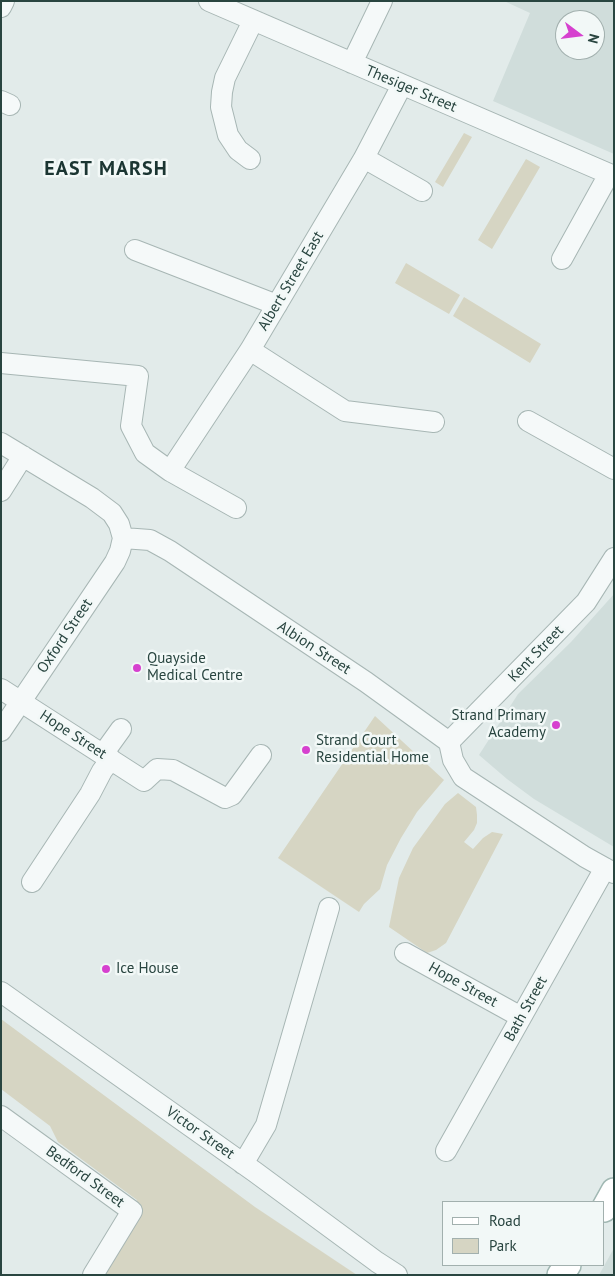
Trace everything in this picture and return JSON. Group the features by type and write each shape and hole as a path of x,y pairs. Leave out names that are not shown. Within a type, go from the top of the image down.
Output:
{"main road":[{"path":"605,1207 614,1191"}],"street":[{"path":"1,7 4,1"},
{"name":"Thesiger Street","path":"209,1 234,7 253,22 611,175"},
{"path":"352,64 382,1"},
{"path":"250,159 238,150 228,135 221,107 225,78 253,22"},
{"name":"Albert Street East","path":"170,471 250,350 364,158 402,85"},
{"path":"364,158 422,191"},
{"path":"562,259 611,175"},
{"path":"134,250 277,305"},
{"path":"250,350 345,411 434,422"},
{"path":"1,363 138,376 131,426 145,453 170,471 236,508"},
{"path":"528,421 614,469"},
{"path":"1,443 92,498 112,513 119,524 123,538"},
{"path":"1,490 23,456"},
{"name":"Oxford Street","path":"1,731 115,562 123,538"},
{"name":"Albion Street","path":"123,538 150,540 170,551 366,682 449,742"},
{"name":"Kent Street","path":"449,742 586,602 614,558"},
{"name":"Hope Street","path":"1,689 144,780 157,769 173,770 225,798 232,795 261,755"},
{"path":"32,882 90,794 121,728"},
{"path":"449,742 453,760 463,777 609,870"},
{"name":"Bath Street","path":"446,1151 521,1017 609,870"},
{"path":"243,1164 266,1125 329,908"},
{"name":"Hope Street","path":"405,953 521,1017"},
{"name":"Victor Street","path":"1,992 398,1275"},
{"name":"Bedford Street","path":"1,1116 132,1211 93,1275"}],"shaded area":[{"path":"504,1 614,1 614,154 493,101 530,13"},
{"name":"Strand Primary Academy","path":"614,594 614,847 534,799 479,755 518,694 571,642"},
{"path":"614,1248 614,1275 599,1275"}],"green space":[{"path":"464,133 472,137 443,187 435,182"},
{"path":"526,159 540,167 492,249 478,240"},
{"path":"406,263 460,295 449,314 395,283"},
{"path":"464,297 541,344 530,363 453,316"},
{"path":"375,716 444,780 417,812 387,865 380,889 364,904 359,912 278,858"},
{"path":"458,793 476,807 477,815 477,823 474,830 464,842 473,849 483,838 492,832 503,834 446,943 436,950 427,953 389,927 399,878 413,848 445,804"},
{"path":"1,1019 255,1207 357,1275 105,1275 118,1252 115,1242 137,1200 58,1142 50,1126 1,1089"}],"place":[{"name":"Quayside Medical Centre","path":"137,668"},
{"name":"Strand Primary Academy","path":"556,725"},
{"name":"Strand Court Residential Home","path":"306,750"},
{"name":"Ice House","path":"106,969"}],"district":[{"name":"EAST MARSH","path":"106,169"}]}
